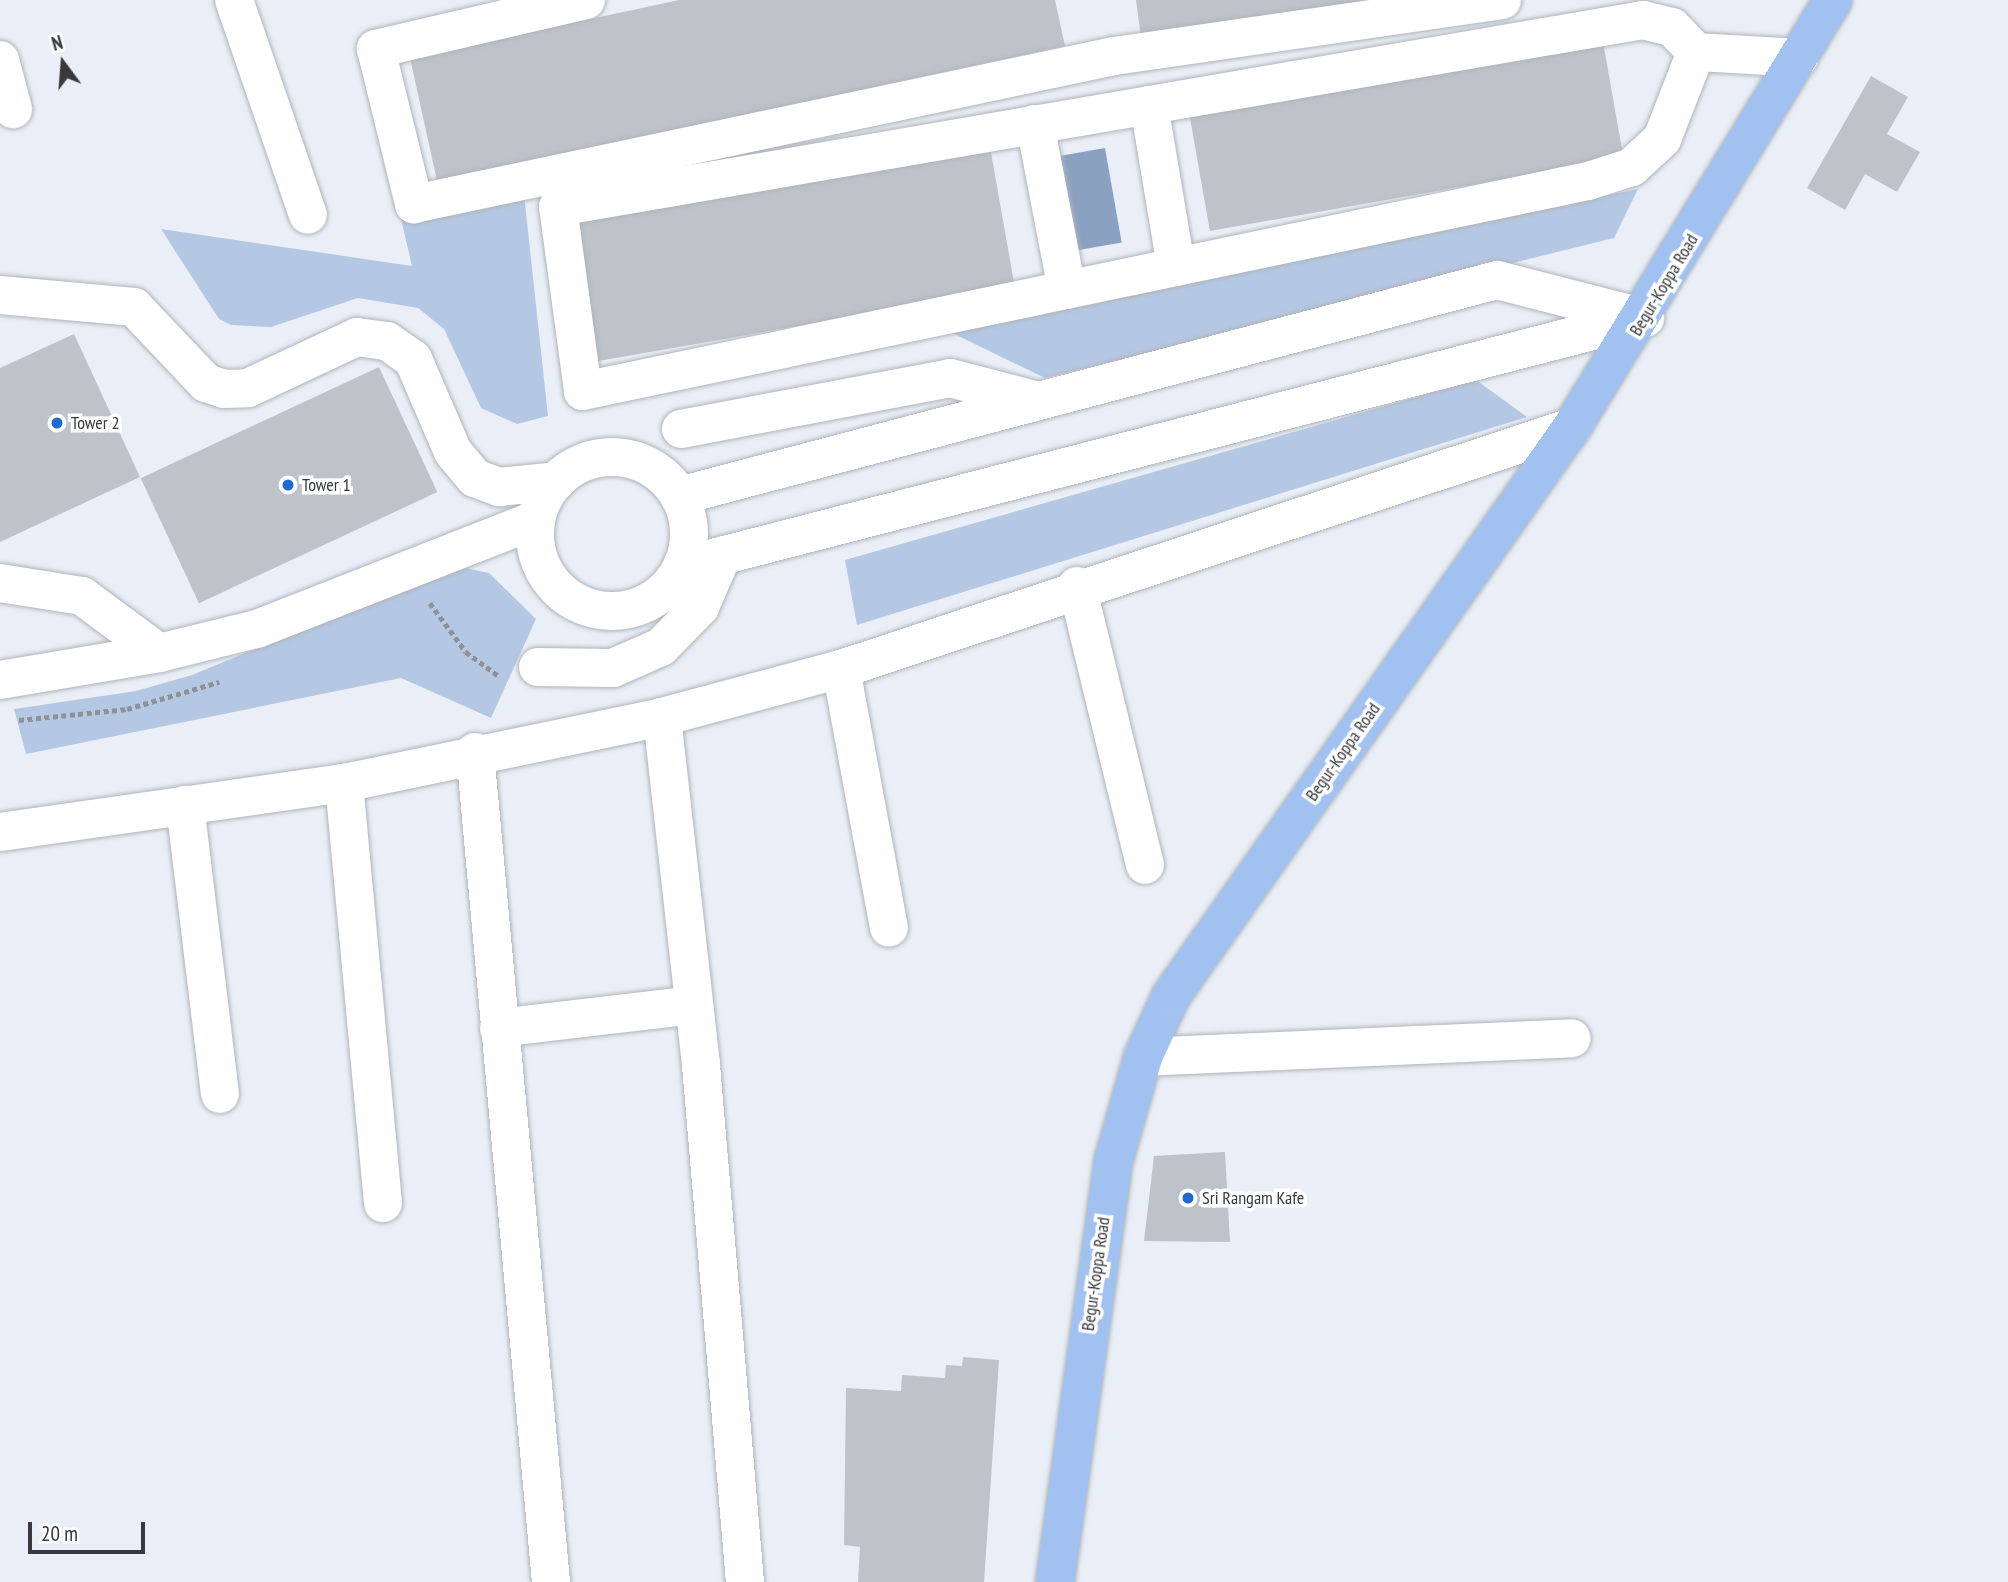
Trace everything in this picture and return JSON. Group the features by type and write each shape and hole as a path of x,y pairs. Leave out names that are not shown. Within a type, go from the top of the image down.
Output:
{"main road":[{"name":"Begur-Koppa Road","path":"1055,1582 1114,1159 1143,1057 1171,996 1572,427 1645,318 1833,0"}],"street":[{"path":"234,0 308,215"},
{"path":"586,0 376,49 414,204 1114,56 1502,0"},
{"path":"1696,52 1662,139 1632,167 1176,267 583,391 558,207 1643,20 1672,27 1696,52 1799,58"},
{"path":"0,60 13,109"},
{"path":"1149,105 1176,267"},
{"path":"1035,124 1067,290"},
{"path":"678,496 1497,280 1645,318"},
{"path":"0,295 134,307 206,383 224,389 248,388 356,338 387,341 418,366 453,452 475,478 499,487 557,481"},
{"path":"522,674 613,668 661,647 700,607 691,563 678,496 658,471 618,457 575,467 557,481 535,520 542,567 573,600 603,610 635,608 691,563 1645,318"},
{"path":"681,429 950,377 1038,401"},
{"path":"0,832 344,783 475,752 662,717 841,669 1077,586 1572,427"},
{"path":"0,680 159,653 257,629 535,520"},
{"path":"0,583 82,596 159,653"},
{"path":"1077,586 1145,865"},
{"path":"841,669 888,928"},
{"path":"662,717 694,1005 745,1582"},
{"path":"475,752 551,1582"},
{"path":"344,783 383,1203"},
{"path":"185,805 220,1094"},
{"path":"499,1028 694,1005"},
{"path":"1143,1057 1572,1038"}],"path":[{"path":"424,593 466,652 522,674"},
{"path":"13,720 127,709 228,678"}],"shaded area":[{"path":"1105,148 1122,243 1065,253 1048,158"},
{"path":"1638,189 1614,238 1045,378 950,332"},
{"path":"524,194 548,416 517,424 481,408 444,329 418,308 358,298 271,327 231,325 219,319 161,229 412,266 401,219"},
{"path":"1476,380 1527,417 857,625 845,560"},
{"path":"455,566 489,573 536,619 491,718 401,678 26,754 14,709 136,691 192,675"}],"building":[{"path":"679,0 1055,0 1065,46 437,181 410,58"},
{"path":"1136,0 1384,0 1141,37"},
{"path":"1602,36 1624,158 1210,231 1188,109"},
{"path":"1871,76 1908,97 1887,134 1920,152 1897,192 1865,174 1845,210 1807,188"},
{"path":"989,141 1015,288 597,361 571,215"},
{"name":"Tower 2","path":"74,334 140,477 0,542 0,368"},
{"name":"Tower 1","path":"379,367 437,492 199,603 141,478"},
{"name":"Sri Rangam Kafe","path":"1225,1152 1230,1242 1144,1241 1154,1156"},
{"path":"963,1357 999,1360 984,1582 858,1582 860,1547 844,1545 846,1388 901,1391 902,1375 945,1378 946,1365 962,1366"}],"place":[{"name":"Tower 2","path":"57,423"},
{"name":"Tower 1","path":"288,485"},
{"name":"Sri Rangam Kafe","path":"1188,1198"}]}
